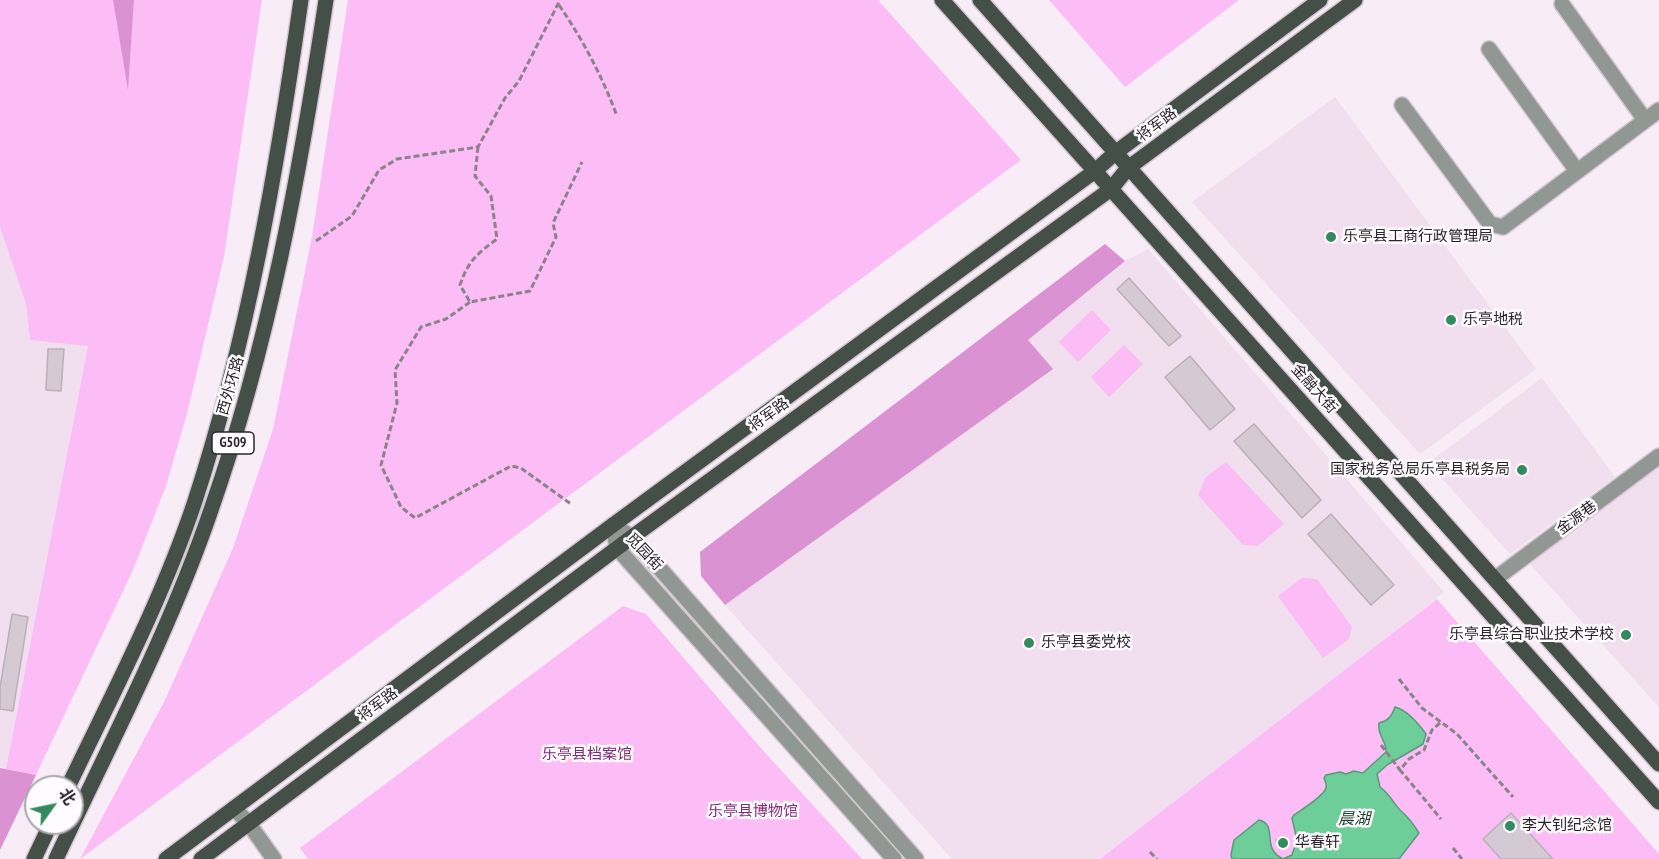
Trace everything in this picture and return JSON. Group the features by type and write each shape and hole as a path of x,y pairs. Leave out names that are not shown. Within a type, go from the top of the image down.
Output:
{"main road":[{"name":"西外环路","path":"74,775 158,599 194,502 227,395 262,244 301,0"},
{"name":"西外环路","path":"56,859 170,619 211,510 250,388 298,174 326,0"},
{"name":"金融大街","path":"942,0 1659,802"},
{"name":"金融大街","path":"980,0 1659,764"},
{"name":"将军路","path":"166,859 613,525 1095,171 1320,0"},
{"name":"将军路","path":"201,859 617,548 1111,189 1128,168 1355,0"},
{"path":"34,859 45,835"}],"street":[{"path":"1562,4 1645,120"},
{"path":"1489,49 1577,171"},
{"path":"1402,105 1490,224 1503,227 1659,110"},
{"name":"金源巷","path":"1495,579 1659,456"},
{"name":"觅园街","path":"613,525 632,537 916,859"},
{"name":"觅园街","path":"613,525 617,548 894,859"},
{"path":"234,808 249,824 274,859"}],"path":[{"path":"470,302 460,285 465,270 478,253 497,239 491,196 475,176 478,147 505,98 519,81 560,0"},
{"path":"559,5 578,32 606,88 617,116"},
{"path":"316,241 352,216 379,170 397,159 478,147"},
{"path":"571,504 521,468 511,466 415,518 402,507 381,465 397,403 395,370 408,345 421,327 446,319 470,302 530,291 556,237 553,223 582,162"},
{"path":"1399,679 1422,708 1457,734 1513,797"},
{"path":"1399,768 1424,750 1432,730 1440,723"},
{"path":"1381,745 1441,819"},
{"path":"1453,848 1462,859"},
{"path":"1150,852 1157,859"}],"shaded area":[{"path":"113,0 134,0 128,90"},
{"name":"乐亭县工商行政管理局","path":"1335,97 1536,369 1420,454 1192,202"},
{"path":"0,227 26,304 30,340 88,345 6,769 0,767"},
{"path":"1105,244 1125,261 1028,340 1053,369 725,605 701,576 700,552"},
{"name":"乐亭县委党校","path":"1148,249 1444,592 1332,682 1100,859 952,859 725,605 1052,369 1028,340 1125,261"},
{"name":"国家税务总局乐亭县税务局","path":"1542,378 1615,477 1510,554 1428,463"},
{"name":"乐亭县综合职业技术学校","path":"1659,465 1659,707 1528,562"},
{"path":"0,768 36,775 24,775 24,800 0,850"}],"green space":[{"path":"0,0 113,0 128,86 134,0 262,0 224,257 187,414 166,486 133,570 36,775 6,769 88,346 30,340 26,304 0,227"},
{"path":"348,0 878,0 1021,160 80,859 165,700 233,548 273,429 312,237"},
{"path":"1049,0 1239,0 1125,87"},
{"path":"1092,310 1111,330 1078,362 1059,342"},
{"path":"1124,345 1143,364 1109,397 1091,377"},
{"path":"1226,462 1284,524 1258,546 1243,545 1198,495 1206,477"},
{"path":"1302,578 1317,579 1352,627 1349,639 1323,658 1278,596"},
{"name":"李大钊纪念馆","path":"1437,599 1659,854 1659,859 1100,859"},
{"name":"乐亭县档案馆","path":"623,606 646,614 760,747 862,859 308,859 300,848"}],"water":[{"name":"晨湖","path":"1395,707 1404,711 1426,734 1423,744 1387,765 1377,774 1380,787 1419,833 1399,859 1283,859 1292,855 1297,840 1292,818 1324,791 1326,775 1340,772 1346,774 1354,771 1363,773 1386,752 1379,731 1379,723 1389,718"},
{"path":"1259,820 1268,827 1272,849 1283,859 1232,859 1234,840"}],"building":[{"path":"1129,278 1181,336 1169,346 1117,289"},
{"path":"48,349 64,349 61,391 46,390"},
{"path":"1190,356 1235,409 1210,430 1165,377"},
{"path":"1254,424 1321,500 1302,518 1234,441"},
{"path":"1331,514 1394,585 1371,605 1308,534"},
{"path":"12,614 28,617 13,711 0,709 0,688"},
{"name":"李大钊纪念馆","path":"1511,813 1553,859 1501,859 1483,839"},
{"name":"华春轩","path":"1286,837 1289,846 1280,849 1276,840"}],"place":[{"name":"乐亭县工商行政管理局","path":"1331,237"},
{"name":"乐亭地税","path":"1451,320"},
{"name":"国家税务总局乐亭县税务局","path":"1522,470"},
{"name":"乐亭县综合职业技术学校","path":"1626,635"},
{"name":"乐亭县委党校","path":"1029,643"},
{"name":"李大钊纪念馆","path":"1510,826"},
{"name":"华春轩","path":"1283,843"}],"park label":[{"name":"乐亭县博物馆","path":"753,812"}]}
